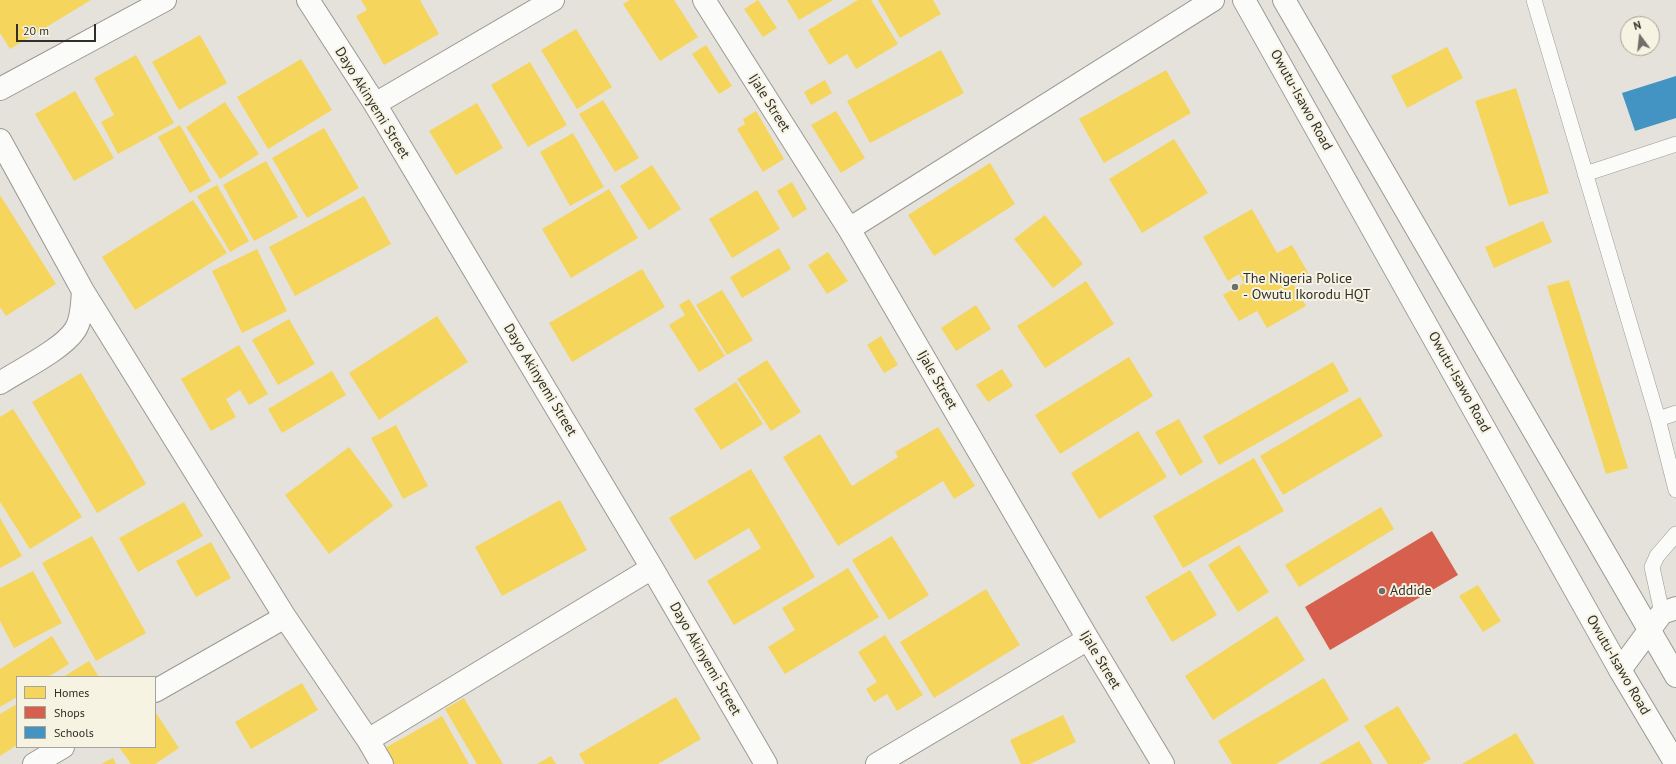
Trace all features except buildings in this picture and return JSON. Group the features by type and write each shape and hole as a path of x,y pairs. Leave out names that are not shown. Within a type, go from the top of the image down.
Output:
{"street":[{"path":"0,89 165,0"},
{"name":"Dayo Akinyemi Street","path":"308,0 375,104 652,568 766,764"},
{"path":"375,104 553,0"},
{"name":"Ijale Street","path":"704,0 849,229 1088,639 1163,764"},
{"path":"849,229 1213,0"},
{"name":"Owutu-Isawo Road","path":"1244,0 1620,670 1676,764"},
{"path":"1284,0 1676,676"},
{"path":"0,140 84,291 285,617 368,740 382,764"},
{"path":"0,383 64,343 76,329 81,312 84,291"},
{"path":"368,740 652,568"},
{"path":"1620,670 1649,630 1669,610"},
{"path":"156,690 285,617"},
{"path":"877,764 1088,639"},
{"path":"34,764 62,748"}],"lane":[{"path":"1534,0 1658,418 1676,490"},
{"path":"1585,174 1676,144"},
{"path":"1658,418 1676,413"},
{"path":"1669,610 1652,567 1657,556 1676,534"}],"place":[{"name":"The Nigeria Police - Owutu Ikorodu HQT","path":"1235,287"},
{"name":"Addide","path":"1382,591"}]}
